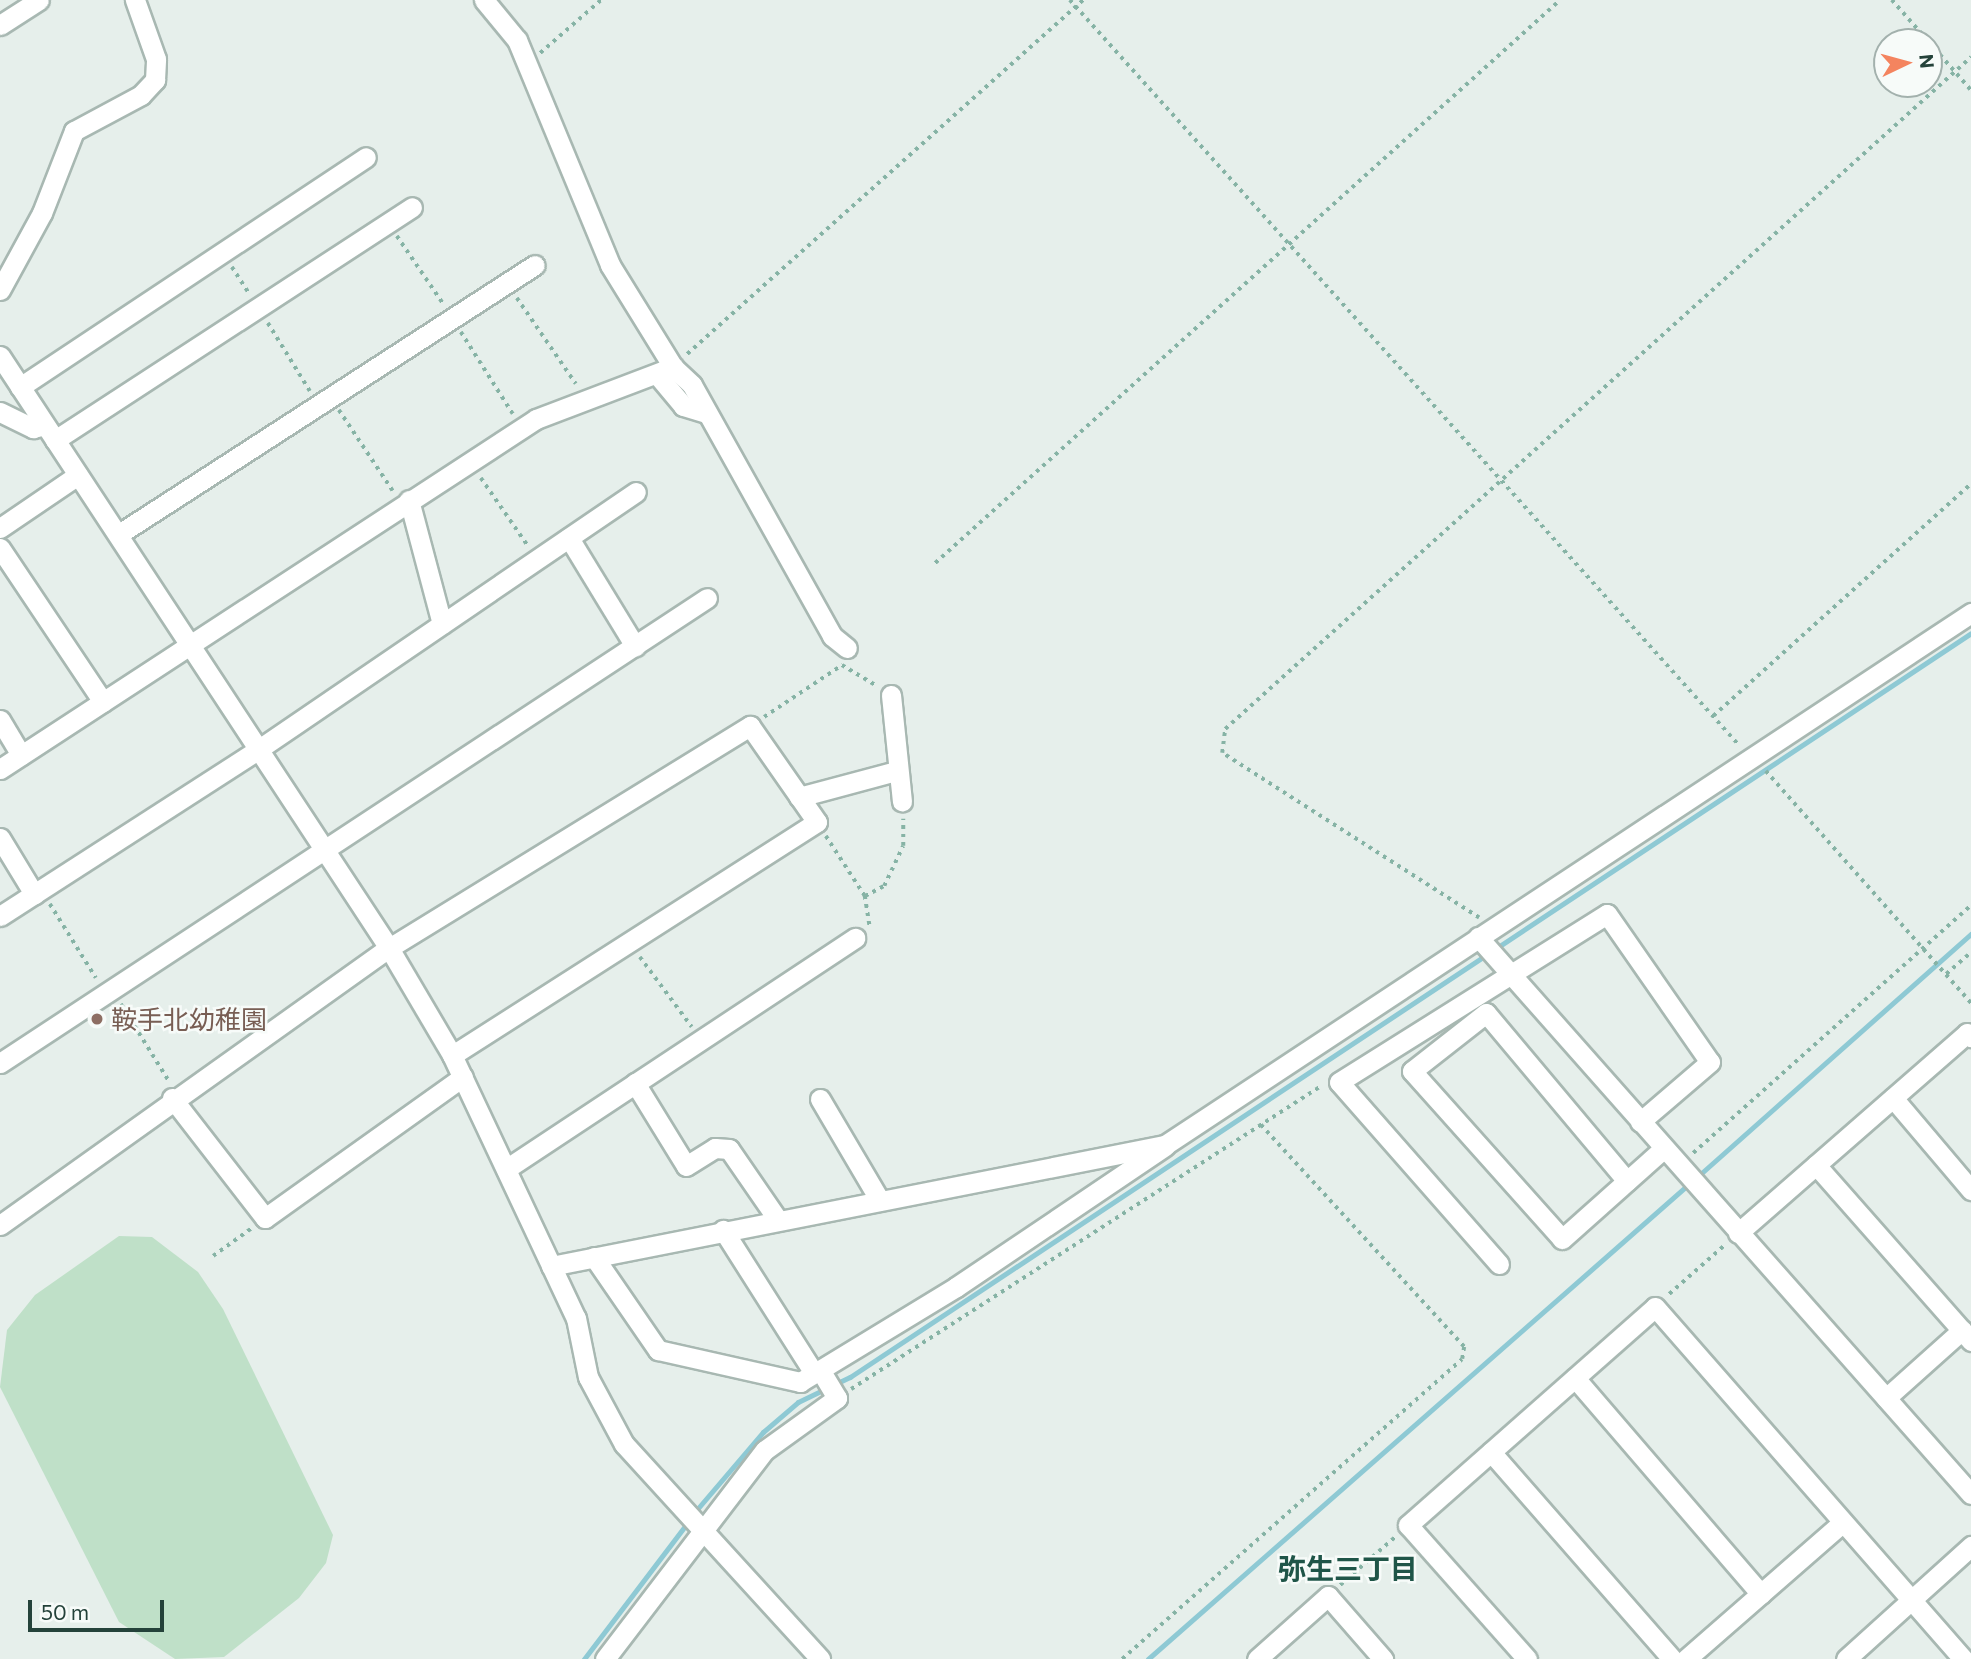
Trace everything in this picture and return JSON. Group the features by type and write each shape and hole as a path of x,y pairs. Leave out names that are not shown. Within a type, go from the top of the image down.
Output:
{"street":[{"path":"0,25 39,0"},
{"path":"0,290 42,213 74,131 141,95 155,79 156,59 135,0"},
{"path":"484,0 517,40 591,228 683,406 706,413 818,614 847,648"},
{"path":"20,387 366,157"},
{"path":"0,412 50,433 259,308 412,207"},
{"path":"119,534 535,265"},
{"path":"0,356 389,948 452,1055 576,1318 588,1377 624,1444 820,1659"},
{"path":"0,769 522,428 666,372"},
{"path":"0,528 78,475"},
{"path":"0,916 259,749 636,492"},
{"path":"405,502 442,624"},
{"path":"569,538 635,646"},
{"path":"0,548 103,702"},
{"path":"0,1063 325,853 707,598"},
{"path":"594,1257 659,1350 800,1381 822,1373 1971,613"},
{"path":"891,695 896,771 902,801"},
{"path":"0,720 22,755"},
{"path":"0,1225 175,1096 389,948 750,726 817,822 452,1055"},
{"path":"799,797 896,771"},
{"path":"0,838 38,892"},
{"path":"1499,1264 1340,1081 1607,914 1710,1062 1640,1122"},
{"path":"1485,932 1509,973 1971,1494"},
{"path":"506,1170 855,938"},
{"path":"1627,1181 1486,1013 1412,1071 1562,1239 1663,1149"},
{"path":"1738,1233 1967,1033 1971,1037"},
{"path":"175,1096 265,1218 463,1077"},
{"path":"635,1083 686,1166 716,1148 729,1149 778,1220"},
{"path":"1893,1098 1971,1190"},
{"path":"821,1099 880,1201"},
{"path":"551,1266 1165,1145"},
{"path":"1816,1165 1966,1336 1886,1398"},
{"path":"605,1659 706,1534 765,1450 837,1398 822,1373 812,1370 723,1230"},
{"path":"1527,1659 1408,1525 1655,1307 1963,1659"},
{"path":"1575,1378 1761,1594"},
{"path":"1491,1452 1672,1659"},
{"path":"1686,1659 1843,1522"},
{"path":"1846,1659 1971,1546"},
{"path":"1256,1659 1328,1596 1383,1659"}],"path":[{"path":"528,64 601,0"},
{"path":"1070,0 1971,1003"},
{"path":"666,372 1083,0"},
{"path":"935,563 1560,0"},
{"path":"1892,0 1917,28"},
{"path":"1485,932 1222,753 1220,742 1225,729 1971,57"},
{"path":"1943,58 1971,90"},
{"path":"389,223 522,428"},
{"path":"222,251 324,401 405,502"},
{"path":"507,282 587,401"},
{"path":"470,461 537,559"},
{"path":"1713,716 1971,484"},
{"path":"750,726 842,665 891,695"},
{"path":"865,896 884,886 903,846 902,801"},
{"path":"817,822 865,896 871,926 855,938"},
{"path":"38,892 110,992 175,1096"},
{"path":"1679,1166 1971,905"},
{"path":"629,942 702,1040"},
{"path":"1946,975 1971,953"},
{"path":"837,1398 1313,1087 1340,1081"},
{"path":"1122,1659 1462,1359 1464,1347 1259,1123"},
{"path":"213,1256 265,1218"},
{"path":"1655,1307 1738,1233"},
{"path":"1328,1596 1408,1525"}],"green space":[{"path":"119,1236 152,1237 198,1272 223,1309 333,1535 326,1563 299,1598 224,1657 175,1659 119,1622 0,1387 7,1330 35,1295"}],"waterway":[{"path":"693,1514 763,1432 798,1402 850,1377 1971,633"},
{"path":"1697,1177 1971,934"},
{"path":"1148,1659 1690,1183"},
{"path":"584,1659 688,1522"}],"place":[{"name":"鞍手北幼稚園","path":"97,1019"}],"district":[{"name":"弥生三丁目","path":"1348,1568"}]}
